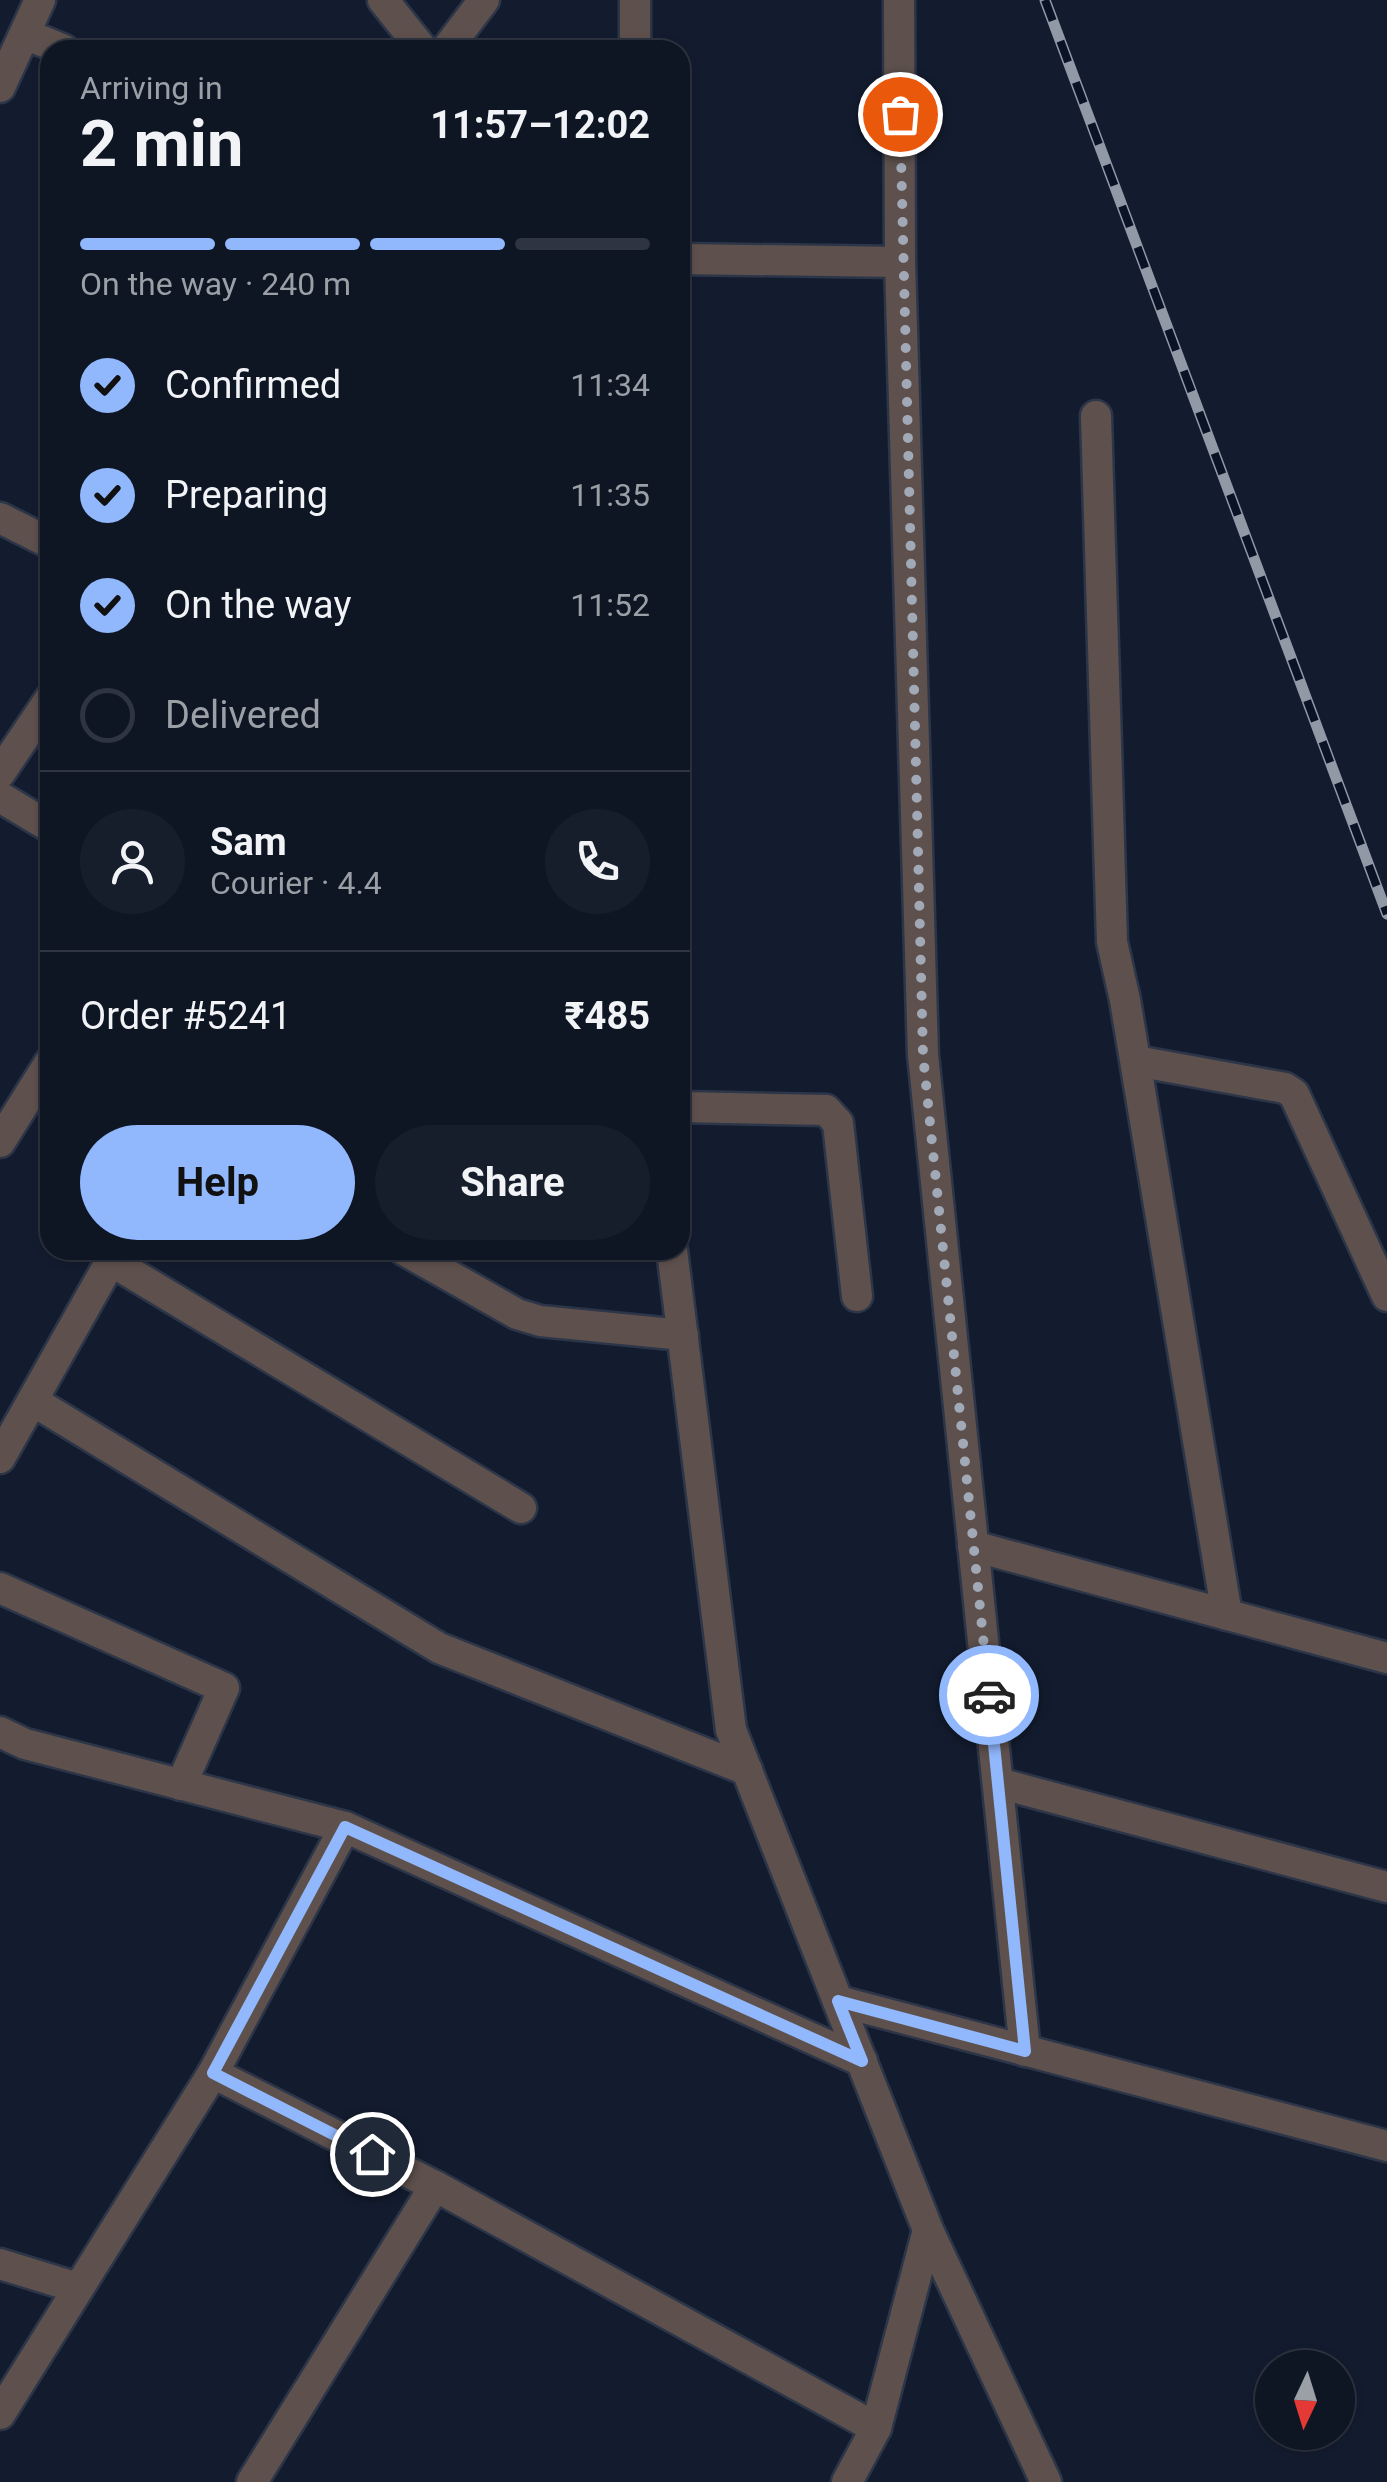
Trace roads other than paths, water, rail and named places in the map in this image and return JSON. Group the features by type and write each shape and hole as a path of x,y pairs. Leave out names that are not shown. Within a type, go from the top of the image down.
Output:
{"street":[{"path":"0,87 40,0"},
{"path":"383,0 414,40"},
{"path":"454,40 484,0"},
{"path":"635,0 636,40"},
{"path":"899,0 900,262 923,1055 1025,2051"},
{"path":"25,34 40,40"},
{"path":"690,259 900,262"},
{"path":"1096,416 1111,923 1227,1615"},
{"path":"0,518 40,538"},
{"path":"0,773 40,714"},
{"path":"0,797 40,821"},
{"path":"1136,1062 1284,1088 1294,1094 1387,1296"},
{"path":"0,1142 40,1078"},
{"path":"690,1107 826,1110 838,1124 857,1296"},
{"path":"0,1458 111,1260"},
{"path":"122,1260 521,1508"},
{"path":"423,1260 528,1317 683,1335"},
{"path":"673,1260 731,1730 928,2230 1046,2482"},
{"path":"33,1401 439,1648 747,1770"},
{"path":"973,1546 1387,1658"},
{"path":"0,1588 224,1688 181,1785"},
{"path":"0,1732 24,1744 345,1827 862,2061"},
{"path":"998,1783 1387,1887"},
{"path":"0,2414 213,2073 345,1827"},
{"path":"838,2001 1387,2146"},
{"path":"213,2073 435,2186 876,2428"},
{"path":"252,2482 435,2186"},
{"path":"847,2482 876,2428 928,2230"},
{"path":"0,2264 78,2288"}],"railway":[{"path":"1045,0 1387,914"}]}
